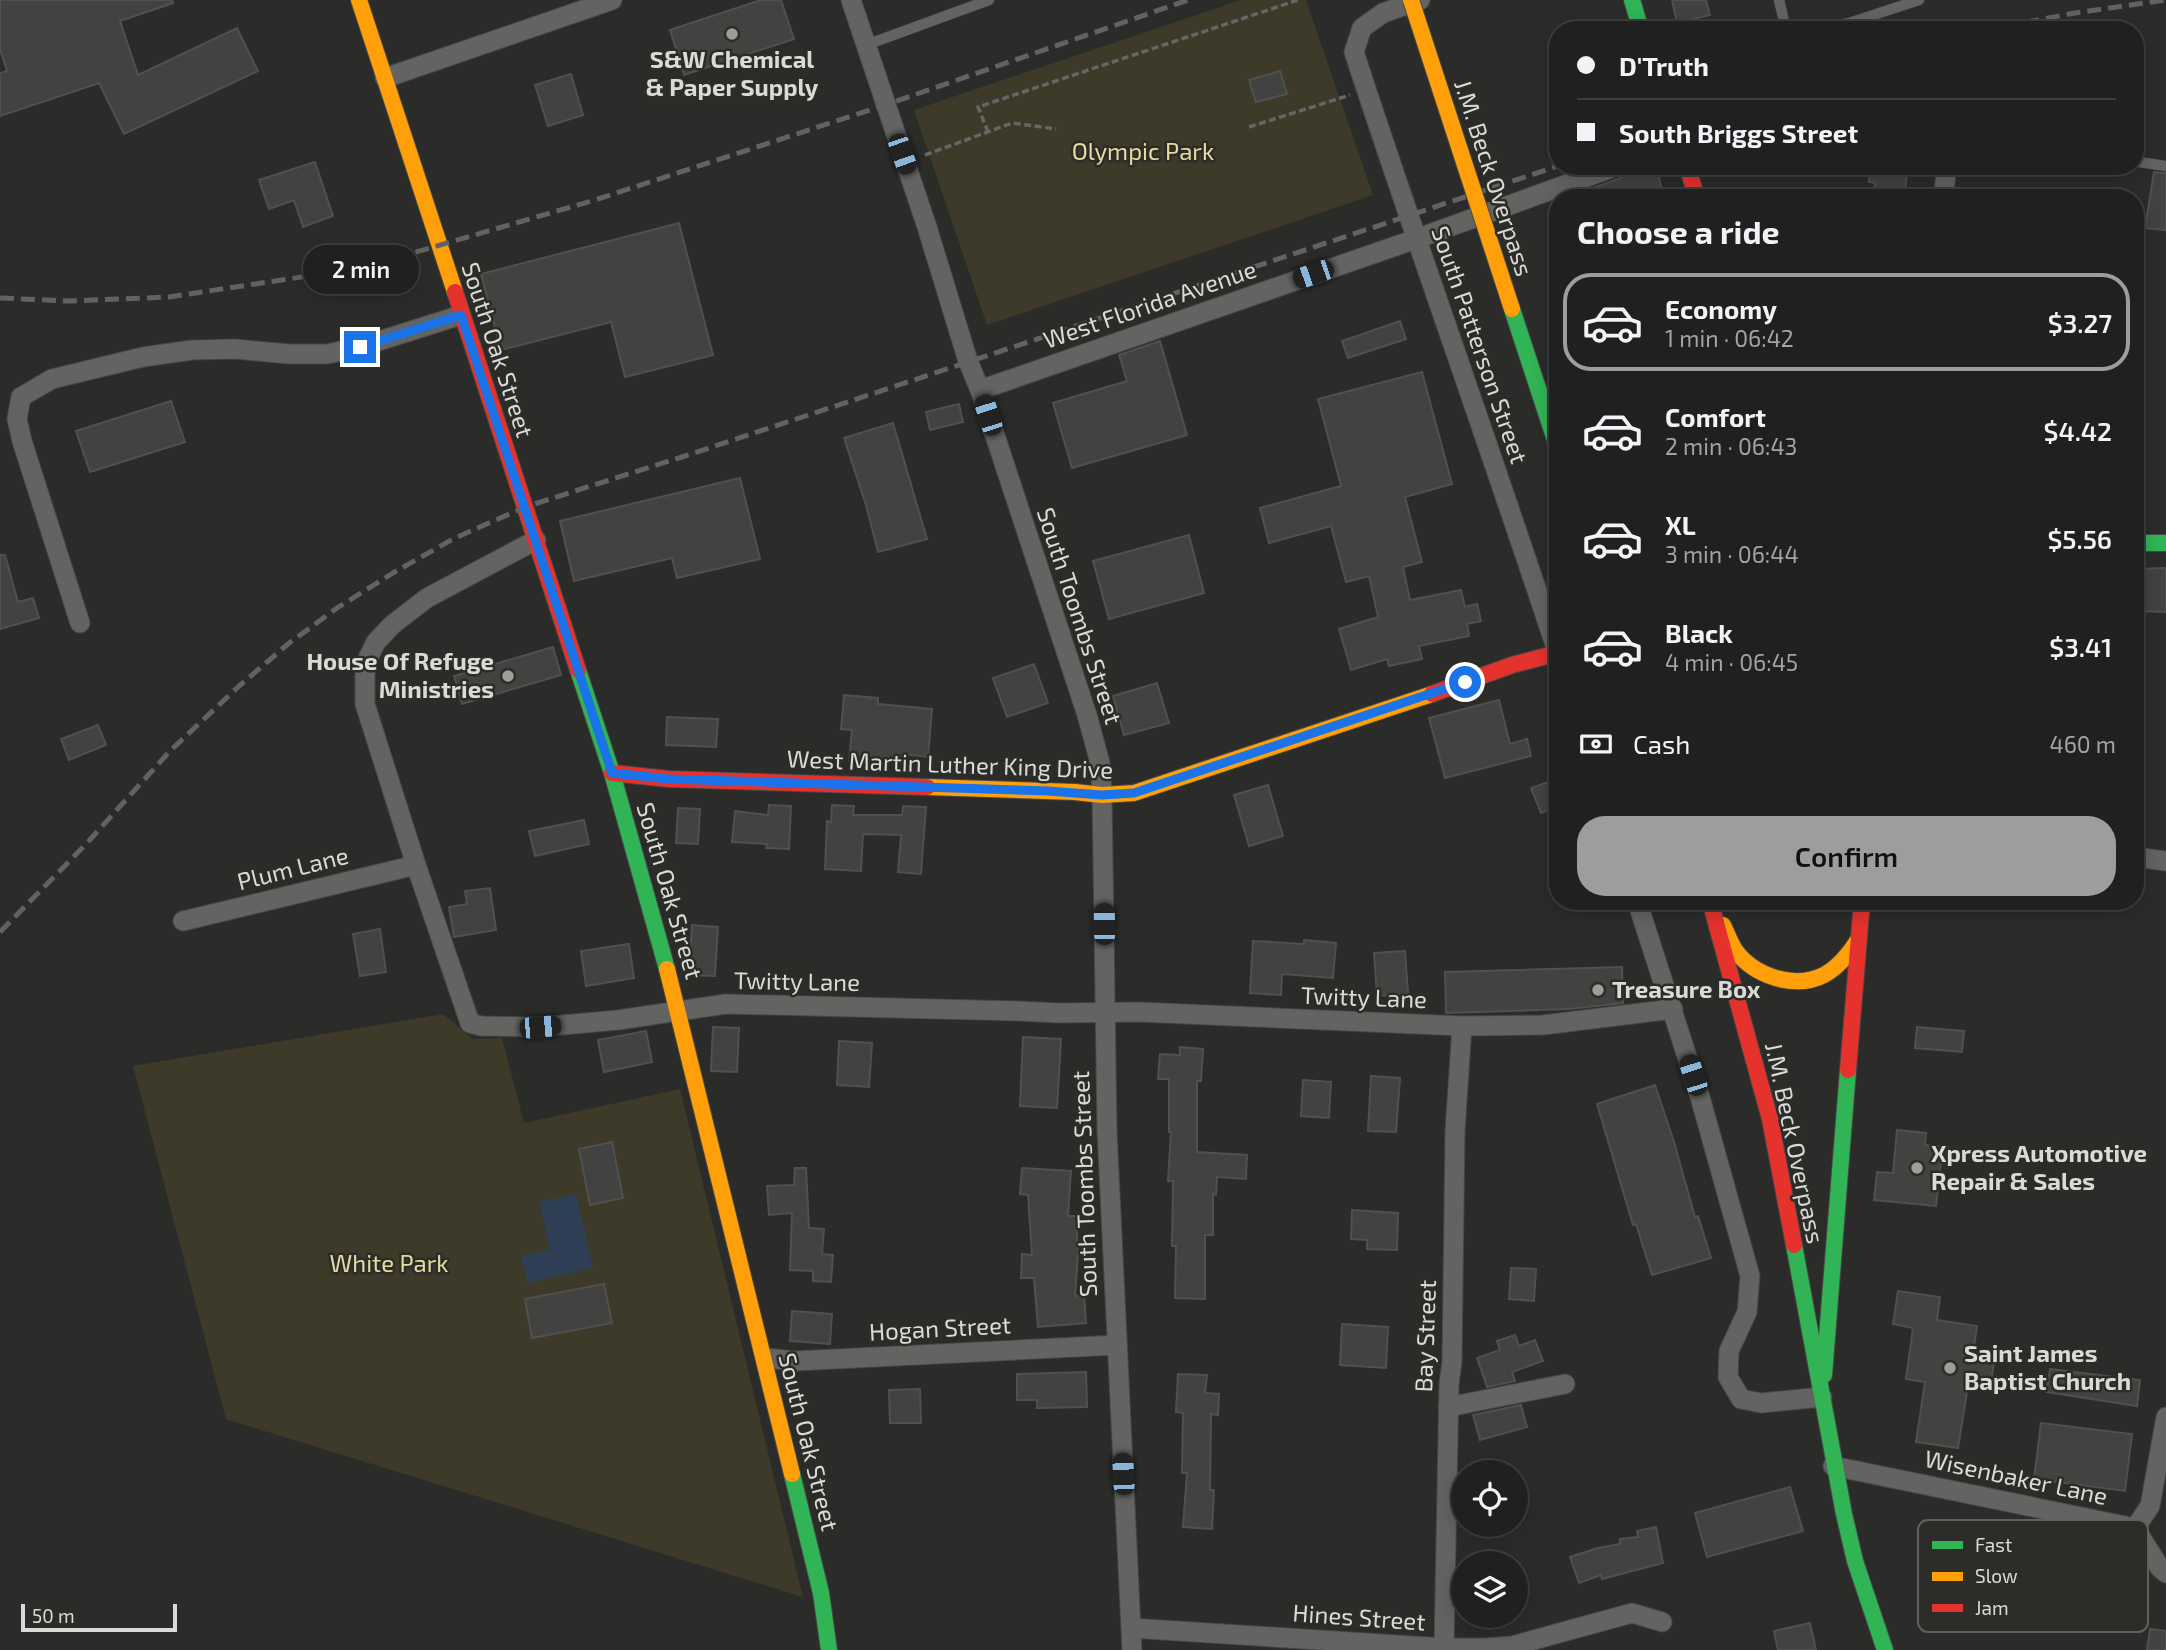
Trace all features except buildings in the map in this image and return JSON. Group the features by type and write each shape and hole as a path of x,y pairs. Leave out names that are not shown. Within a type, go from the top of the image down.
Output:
{"main road":[{"name":"South Oak Street","path":"359,0 612,773 679,1012 765,1358 813,1554 829,1650"},
{"name":"J.M. Beck Overpass","path":"1411,0 1549,422"},
{"path":"1632,0 1638,21"},
{"path":"2144,543 2166,543"},
{"name":"West Martin Luther King Drive","path":"612,773 669,779 1102,795 1134,793 1418,699 1512,664 1549,655"},
{"name":"J.M. Beck Overpass","path":"1713,910 1770,1119 1822,1397"},
{"path":"1714,910 1738,953 1764,975 1779,980 1813,980 1827,974 1839,965 1858,940"},
{"path":"1861,910 1822,1397 1833,1466 1855,1561 1885,1650"}],"street":[{"path":"385,78 612,0"},
{"name":"South Toombs Street","path":"850,0 1087,715 1100,763 1107,1131 1132,1650"},
{"name":"South Patterson Street","path":"1420,0 1383,13 1362,29 1354,52 1549,629"},
{"name":"West Florida Avenue","path":"1554,189 1592,175"},
{"name":"West Florida Avenue","path":"980,390 1549,191"},
{"path":"80,623 22,441 17,419 21,397 52,379 143,357 192,350 235,348 289,354 327,354 360,347 461,315"},
{"name":"Twitty Lane","path":"536,540 427,598 392,625 376,642 368,658 365,673 365,704 470,1023 481,1026 540,1027 618,1020 726,1004 1104,1012 1462,1026 1542,1025 1672,1009"},
{"path":"2144,859 2166,861"},
{"name":"Plum Lane","path":"183,921 416,865"},
{"path":"1640,910 1700,1097 1750,1276 1748,1312 1729,1351 1728,1377 1741,1399 1761,1403 1822,1397"},
{"name":"Bay Street","path":"1444,1648 1455,1131 1462,1026"},
{"name":"Hogan Street","path":"765,1358 795,1361 1117,1345"},
{"path":"1448,1407 1565,1384"},
{"path":"2140,1520 2150,1506 2166,1417"},
{"name":"Wisenbaker Lane","path":"1833,1466 2096,1520"},
{"name":"Wisenbaker Lane","path":"2148,1549 2166,1573"},
{"name":"Hines Street","path":"1131,1628 1444,1648 1484,1648 1512,1646 1632,1613 1662,1622"}],"lane":[{"path":"866,46 989,0"},
{"path":"1779,0 1784,21"},
{"path":"1855,21 1919,0"},
{"path":"2144,163 2166,166"}],"path":[{"path":"988,132 978,107 1298,0"},
{"path":"1249,127 1367,90"},
{"path":"925,155 1012,123 1056,129"}],"green space":[{"name":"Olympic Park","path":"1241,0 1306,0 1373,195 987,325 914,110"},
{"name":"White Park","path":"443,1014 473,1039 502,1038 524,1123 680,1089 803,1597 226,1419 133,1066"}],"water":[{"path":"576,1194 593,1268 528,1283 521,1256 550,1249 539,1202"}],"railway":[{"path":"0,298 69,301 169,297 361,268 595,200 885,105 1188,0"},
{"path":"2032,21 2166,0"},
{"path":"0,932 87,843 170,751 238,687 288,644 337,608 453,539 525,507 1549,169"}],"traffic: fast":[{"path":"1632,0 1638,21"},
{"path":"1512,309 1549,422"},
{"path":"2144,543 2166,543"},
{"path":"578,670 612,773 667,969"},
{"path":"1824,1375 1848,1070"},
{"path":"1794,1245 1844,1514 1855,1561 1885,1650"},
{"path":"792,1474 821,1593 829,1650"}],"traffic: slow":[{"path":"359,0 455,292"},
{"path":"1411,0 1512,309"},
{"path":"927,787 1102,795 1134,793 1432,694"},
{"path":"1723,925 1733,947 1743,959 1764,973 1788,981 1824,975 1843,960 1858,940"},
{"path":"667,969 792,1474"}],"traffic: jam":[{"path":"1690,175 1694,189"},
{"path":"455,292 578,670"},
{"path":"1432,694 1512,665 1549,655"},
{"path":"612,773 669,779 927,787"},
{"path":"1712,910 1770,1119 1794,1245"},
{"path":"1848,1070 1861,910"}],"place":[{"name":"S&W Chemical & Paper Supply","path":"732,34"},
{"name":"House Of Refuge Ministries","path":"508,676"},
{"name":"Treasure Box","path":"1598,990"},
{"name":"Xpress Automotive Repair & Sales","path":"1917,1168"},
{"name":"Saint James Baptist Church","path":"1950,1368"}],"route":[{"path":"360,347 461,315 612,773 669,779 1102,795 1134,793 1465,682"}]}
